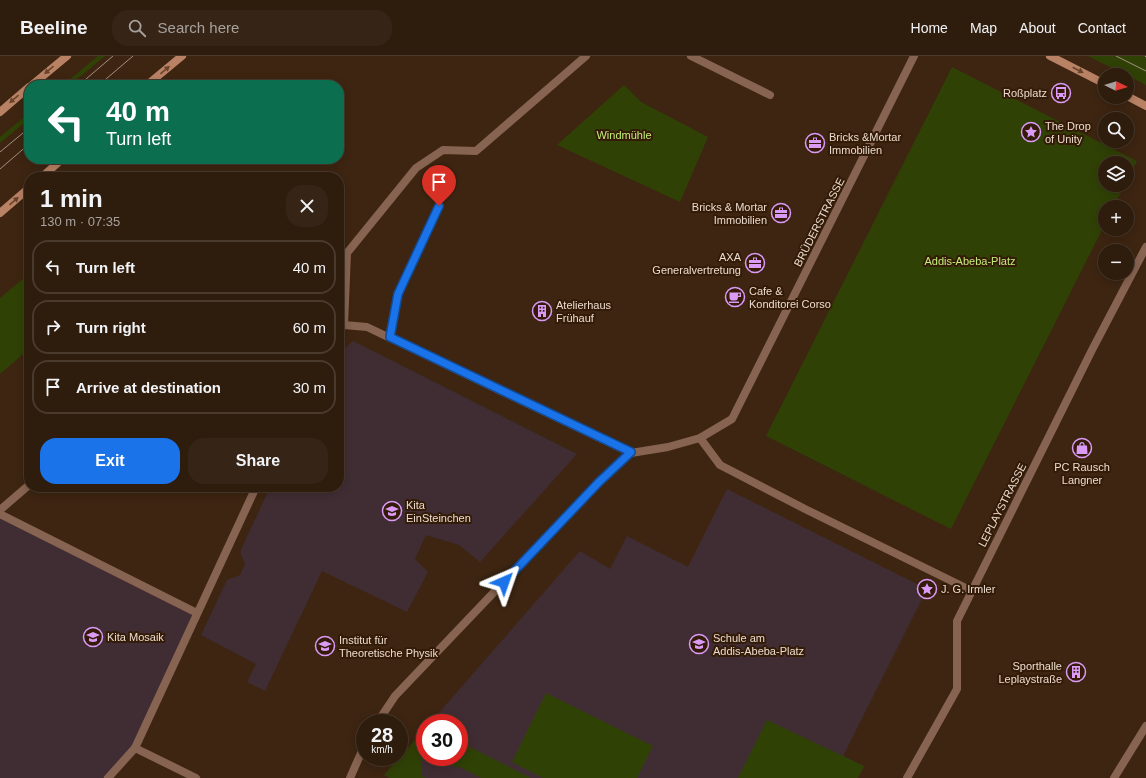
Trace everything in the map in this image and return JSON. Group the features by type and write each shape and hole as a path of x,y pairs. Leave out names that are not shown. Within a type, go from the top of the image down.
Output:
{"main road":[{"path":"153,80 182,56"},
{"path":"1050,56 1098,80"},
{"path":"38,80 65,57"},
{"path":"0,112 24,91"},
{"path":"1134,100 1146,106"},
{"path":"48,172 56,164"},
{"path":"0,213 24,192"}],"street":[{"path":"344,290 347,253 416,168 443,150 476,151 586,56"},
{"path":"691,56 770,95"},
{"name":"BRÜDERSTRASSE","path":"631,452 668,447 700,438 732,419 914,56"},
{"path":"390,337 398,294 439,206"},
{"name":"LEPLAYSTRASSE","path":"907,778 957,689 957,621 1092,350 1146,247"},
{"path":"344,326 367,327 390,337 631,452 599,482 395,696 383,714"},
{"path":"700,438 720,465 807,510 972,591"},
{"path":"0,510 24,489"},
{"path":"108,778 135,748 254,492"},
{"path":"0,514 197,614"},
{"path":"1114,778 1146,726"},
{"path":"135,748 196,778"},
{"path":"350,778 356,764"}],"shaded area":[{"name":"Kita EinSteinchen","path":"353,341 577,454 480,562 459,545 426,535 415,559 428,572 407,612 322,571 265,691 247,682 256,664 201,635 227,580 240,575 245,564 240,552 268,492 344,492 344,349"},
{"name":"Schule am Addis-Abeba-Platz","path":"727,489 927,589 843,756 864,766 858,778 390,778 384,775 392,766 408,766 408,748 416,739 416,766 468,766 468,714 438,714 580,551 610,569 627,536 688,567"},
{"name":"Kita Mosaik","path":"0,514 197,613 135,748 108,778 0,778"}],"green space":[{"path":"98,56 105,56 76,80 69,80"},
{"path":"1088,56 1146,56 1146,85 1134,79 1134,68 1112,68"},
{"name":"Addis-Abeba-Platz","path":"952,67 1098,141 1098,148 1111,148 1127,156 1098,156 1098,192 1121,192 1117,200 1098,200 1099,236 951,529 766,436"},
{"name":"Windmühle","path":"624,85 641,102 708,137 680,202 557,145"},
{"path":"24,117 24,123 0,143 0,137"},
{"name":"Addis-Abeba-Platz","path":"1134,159 1137,161 1134,167"},
{"path":"24,278 24,353 0,374 0,298"},
{"path":"546,693 653,746 637,778 543,778 512,762"},
{"path":"767,720 864,766 858,778 738,778"},
{"path":"416,739 416,766 421,766 421,776 427,778 390,778 384,775 392,766 408,766 408,748"},
{"path":"468,746 531,778 481,778 458,766 468,766"}],"tram line":[{"path":"85,80 113,56"},
{"path":"105,80 133,56"},
{"path":"1116,56 1146,71"},
{"path":"0,152 24,132"},
{"path":"0,169 24,148"}],"place":[{"name":"Roßplatz","path":"1061,93"},
{"name":"The Drop of Unity","path":"1031,132"},
{"name":"Bricks &Mortar Immobilien","path":"815,143"},
{"name":"Bricks & Mortar Immobilien","path":"781,213"},
{"name":"AXA Generalvertretung","path":"755,263"},
{"name":"Cafe & Konditorei Corso","path":"735,297"},
{"name":"Atelierhaus Frühauf","path":"542,311"},
{"name":"PC Rausch Langner","path":"1082,448"},
{"name":"Kita EinSteinchen","path":"392,511"},
{"name":"J. G. Irmler","path":"927,589"},
{"name":"Kita Mosaik","path":"93,637"},
{"name":"Schule am Addis-Abeba-Platz","path":"699,644"},
{"name":"Institut für Theoretische Physik","path":"325,646"},
{"name":"Sporthalle Leplaystraße","path":"1076,672"}],"route":[{"path":"439,206 398,294 390,337 631,452 599,482 504,582"}]}
